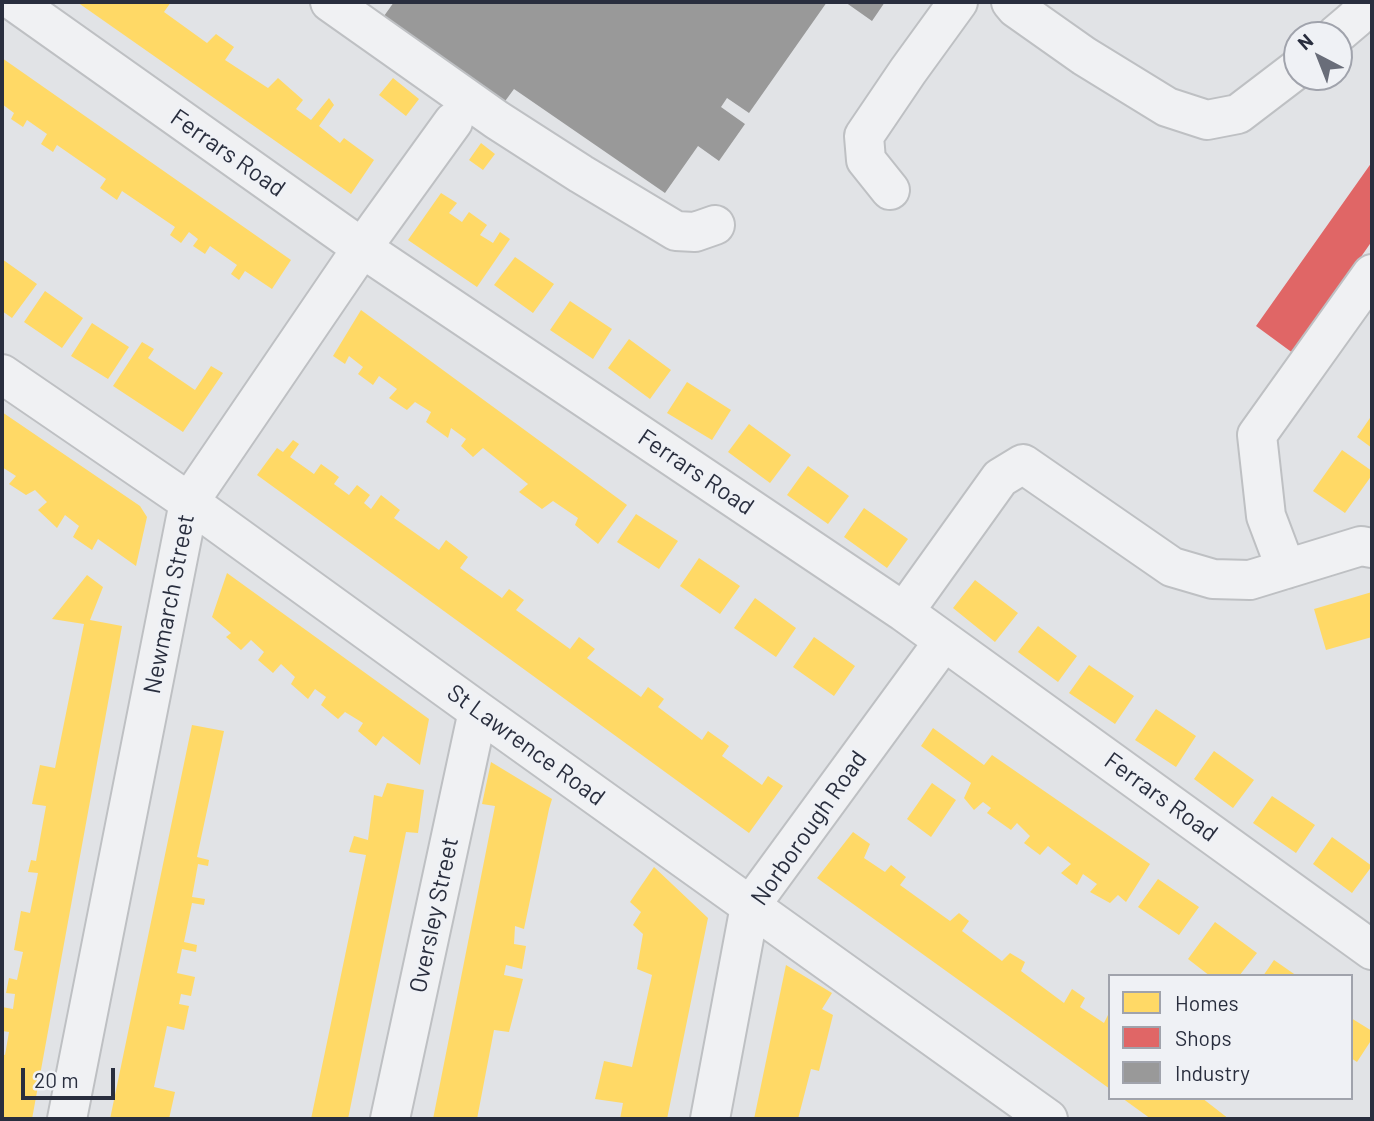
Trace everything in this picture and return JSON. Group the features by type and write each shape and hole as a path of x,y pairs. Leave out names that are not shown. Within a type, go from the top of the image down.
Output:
{"street":[{"name":"Ferrars Road","path":"15,2 362,248 904,612 1372,950"},
{"path":"330,2 497,120 676,231 695,232 715,225"},
{"path":"890,190 866,160 864,136 958,2"},
{"path":"1011,2 1084,55 1167,107 1207,120 1238,114 1283,80"},
{"path":"1352,21 1368,2"},
{"name":"Newmarch Street","path":"67,1119 189,502 362,248 453,121"},
{"path":"1286,569 1266,516 1257,435 1372,274"},
{"name":"St Lawrence Road","path":"2,374 189,502 1048,1119"},
{"path":"904,612 1000,478 1023,464 1172,567 1213,579 1250,580 1361,546 1372,548"},
{"name":"Norborough Road","path":"710,1119 750,906 944,641"},
{"name":"Oversley Street","path":"390,1119 478,711"}],"building: Homes":[{"path":"77,2 171,2 164,12 207,43 216,34 234,47 225,60 268,88 278,78 303,100 296,109 311,120 329,98 334,105 319,126 340,143 344,138 374,160 351,194"},
{"path":"2,58 291,260 272,289 245,271 239,280 231,274 237,265 210,246 205,254 193,246 198,239 189,232 181,243 170,235 175,227 122,191 117,200 100,188 106,179 57,145 53,152 41,144 47,134 27,120 23,127 11,119 14,113 2,104"},
{"path":"393,78 419,99 406,116 379,95"},
{"path":"481,143 495,154 483,170 469,160"},
{"path":"441,193 457,203 449,213 462,222 469,212 487,225 480,235 493,243 500,232 510,239 477,287 408,240"},
{"path":"515,257 554,284 533,313 494,285"},
{"path":"2,259 37,284 12,318 2,311"},
{"path":"45,291 83,318 62,348 24,322"},
{"path":"570,301 612,329 593,359 550,330"},
{"path":"361,310 627,505 598,544 575,525 578,518 553,501 542,509 519,492 528,484 483,448 473,457 461,446 466,439 451,428 448,438 426,422 431,412 415,402 407,410 389,398 397,389 379,376 373,385 358,374 363,367 349,356 345,364 333,356"},
{"path":"92,323 129,347 108,379 71,356"},
{"path":"629,339 671,370 650,399 608,368"},
{"path":"142,342 154,349 148,358 195,390 211,366 223,373 183,432 113,386"},
{"path":"687,382 731,410 712,440 667,413"},
{"path":"2,412 140,506 147,517 136,566 98,539 92,550 73,537 79,526 65,515 57,528 38,510 47,502 35,490 26,495 9,484 16,476 2,467"},
{"path":"1372,415 1372,448 1357,437"},
{"path":"749,424 791,455 770,483 728,452"},
{"path":"293,440 299,444 290,457 314,474 321,464 339,477 334,484 349,495 357,485 370,495 364,503 371,509 381,495 400,510 394,518 439,550 446,540 468,557 460,568 502,598 509,589 524,600 516,610 570,649 579,637 595,649 587,658 641,697 648,687 664,699 658,707 702,740 708,731 729,746 722,756 762,785 768,776 783,786 749,833 257,475 277,448 283,452"},
{"path":"1342,450 1372,471 1372,475 1345,513 1313,491"},
{"path":"808,466 849,496 828,524 787,495"},
{"path":"864,508 908,539 887,568 844,537"},
{"path":"636,514 678,541 659,569 617,542"},
{"path":"699,558 740,586 720,614 680,586"},
{"path":"227,573 429,719 420,765 383,736 376,746 358,731 363,723 345,712 338,719 321,705 326,697 315,689 308,699 291,684 295,677 281,664 273,673 258,660 264,652 251,640 241,650 226,637 231,633 212,617"},
{"path":"87,575 103,587 90,620 122,626 32,1119 2,1119 2,1054 5,1055 9,1032 2,1031 2,1007 13,1009 15,994 6,993 9,978 17,980 23,952 14,950 21,911 30,913 38,873 28,872 31,860 36,861 46,806 32,804 40,765 55,768 84,624 52,619"},
{"path":"975,580 1018,613 995,642 953,608"},
{"path":"1372,592 1372,637 1326,650 1314,609"},
{"path":"755,598 796,628 776,657 734,628"},
{"path":"1038,626 1077,656 1058,682 1018,652"},
{"path":"814,637 855,666 834,696 793,667"},
{"path":"1089,665 1134,696 1115,724 1069,693"},
{"path":"1156,709 1196,736 1176,767 1135,740"},
{"path":"192,725 224,731 197,857 209,860 208,866 198,864 192,897 205,899 204,905 192,903 184,942 197,945 196,952 182,949 177,973 195,977 191,996 181,994 179,1004 189,1006 184,1030 167,1026 154,1087 175,1092 169,1119 110,1119"},
{"path":"933,728 984,765 992,755 1150,864 1126,902 1118,895 1110,903 1090,892 1097,884 1083,874 1077,885 1061,873 1071,864 1048,846 1040,855 1024,843 1030,836 1017,823 1011,830 987,813 991,808 983,802 974,810 964,798 971,783 921,746"},
{"path":"1214,751 1254,780 1233,808 1194,779"},
{"path":"491,762 552,799 524,929 515,926 514,944 526,946 522,969 506,965 504,975 523,979 509,1032 494,1030 477,1119 433,1119 495,806 482,804"},
{"path":"387,783 424,790 418,833 406,832 348,1119 311,1119 366,855 349,852 354,836 368,840 374,795 382,797"},
{"path":"932,783 956,800 931,837 907,819"},
{"path":"1272,796 1315,825 1296,853 1253,823"},
{"path":"853,832 870,844 864,858 885,872 891,865 906,877 900,885 950,921 959,913 969,921 962,931 1002,961 1010,953 1025,962 1021,971 1064,1003 1072,989 1085,998 1080,1007 1104,1023 1108,1015 1108,1088 817,878"},
{"path":"1332,837 1372,866 1352,893 1313,864"},
{"path":"654,867 708,918 667,1119 620,1119 623,1103 595,1099 604,1061 632,1067 652,975 637,969 643,934 633,925 641,912 630,902"},
{"path":"1158,879 1199,907 1179,935 1138,907"},
{"path":"1215,922 1257,953 1241,974 1207,974 1188,959"},
{"path":"1274,960 1294,974 1264,974"},
{"path":"786,965 832,993 822,1009 833,1015 819,1071 811,1069 798,1119 754,1119"},
{"path":"1353,1019 1372,1031 1372,1039 1357,1062 1353,1059"},
{"path":"1125,1100 1205,1100 1229,1119 1151,1119"}],"building: Shops":[{"path":"1372,162 1372,241 1347,277 1301,359 1256,326"}],"building: Industry":[{"path":"394,2 827,2 749,113 727,98 721,107 745,124 719,161 698,146 665,193 514,89 500,108 379,23"},
{"path":"845,2 885,2 872,21"}]}
